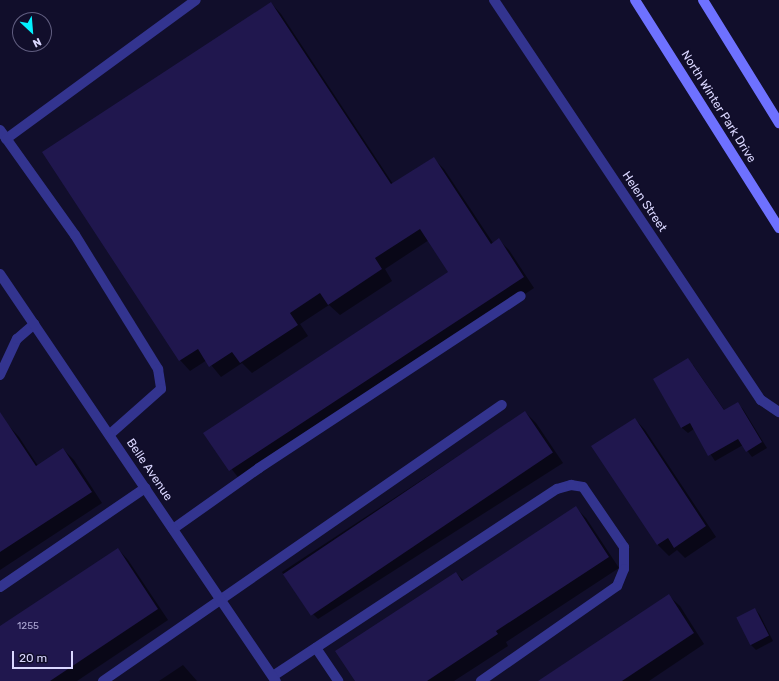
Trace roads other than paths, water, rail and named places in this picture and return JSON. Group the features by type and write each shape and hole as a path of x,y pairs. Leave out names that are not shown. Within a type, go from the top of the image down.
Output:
{"street":[{"path":"109,435 161,389 158,369 75,235 2,136 196,0"},
{"name":"Helen Street","path":"494,0 761,400 779,412"},
{"name":"North Winter Park Drive","path":"635,0 779,228"},
{"path":"703,0 779,123"},
{"name":"Belle Avenue","path":"0,274 274,678"},
{"path":"173,529 258,468 521,296"},
{"path":"0,375 17,338 34,324"},
{"path":"103,681 222,601 348,509 502,405"},
{"path":"274,678 316,648 557,490 571,485 583,487 624,547 624,569 617,586 481,681"},
{"path":"0,587 145,488"},
{"path":"316,648 338,681"}]}
